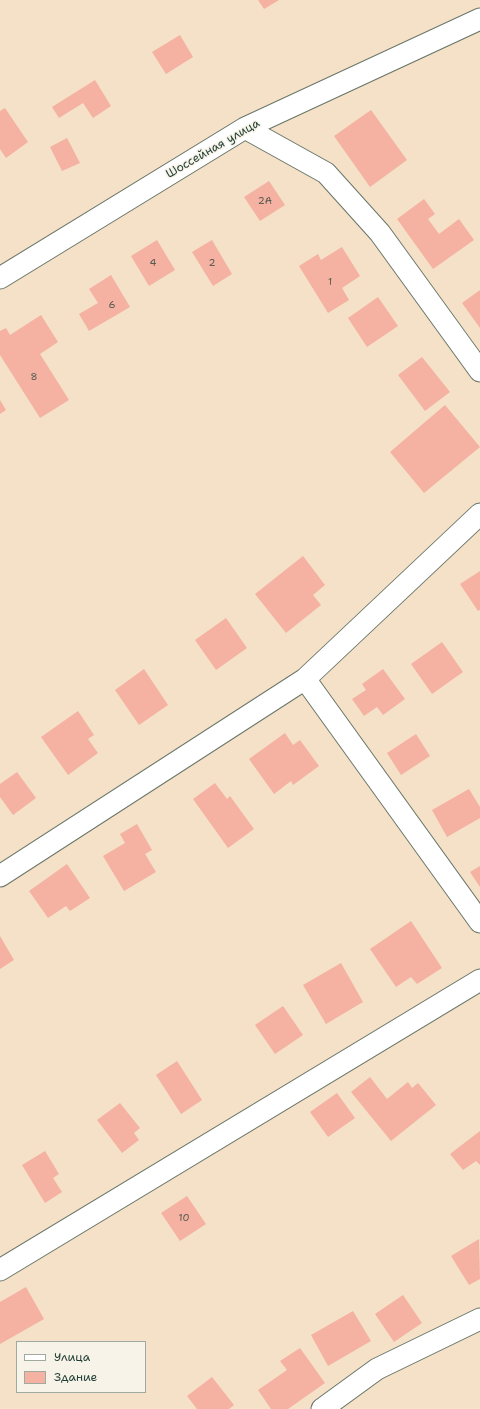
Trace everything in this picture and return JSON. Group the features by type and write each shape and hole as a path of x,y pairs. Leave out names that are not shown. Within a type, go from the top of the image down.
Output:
{"street":[{"name":"Шоссейная улица","path":"0,278 245,128 480,19"},
{"path":"245,128 326,173 380,233 480,371"},
{"path":"0,876 305,679 480,514"},
{"path":"305,679 480,922"},
{"path":"0,1270 480,980"},
{"path":"322,1409 377,1369 480,1319"}],"building":[{"path":"258,0 279,0 264,9"},
{"path":"180,35 193,57 166,74 152,52"},
{"path":"95,80 111,106 93,118 83,103 59,118 52,107"},
{"path":"5,108 28,142 6,158 0,149 0,111"},
{"path":"371,110 407,160 370,187 334,136"},
{"path":"67,138 80,163 62,171 50,147"},
{"path":"269,181 285,205 260,221 244,197"},
{"path":"424,199 435,214 428,219 439,234 459,219 474,240 433,269 397,219"},
{"path":"157,240 175,270 149,286 131,256"},
{"path":"212,240 232,274 213,286 192,252"},
{"path":"342,247 360,276 342,288 349,300 328,313 299,266 318,254 321,260"},
{"path":"111,275 130,307 89,331 79,314 98,303 89,289"},
{"path":"480,290 480,328 462,303"},
{"path":"378,297 398,326 367,347 348,318"},
{"path":"41,315 58,342 40,354 69,400 40,418 0,355 0,331 6,328 10,335"},
{"path":"422,357 450,392 425,411 398,375"},
{"path":"0,400 6,410 0,414"},
{"path":"445,405 480,447 424,493 390,452"},
{"path":"303,556 325,585 313,595 321,605 286,633 255,594"},
{"path":"480,571 480,610 478,611 460,584"},
{"path":"226,618 247,648 216,670 195,640"},
{"path":"442,642 463,672 432,694 411,664"},
{"path":"144,669 168,705 139,725 115,690"},
{"path":"383,669 405,699 383,715 377,707 364,716 352,699 366,690 362,684"},
{"path":"78,711 94,735 88,739 98,753 68,775 41,737"},
{"path":"285,733 293,745 300,740 319,766 293,785 291,781 274,794 249,759"},
{"path":"416,734 430,756 401,775 387,753"},
{"path":"17,772 36,798 13,815 0,797 0,784"},
{"path":"215,783 227,799 230,796 254,829 228,848 193,799"},
{"path":"469,789 480,807 480,818 447,837 432,810"},
{"path":"137,824 152,850 145,854 156,872 124,891 103,856 125,843 120,834"},
{"path":"67,864 90,898 70,911 66,906 48,918 29,891"},
{"path":"480,866 480,887 470,872"},
{"path":"411,921 442,968 417,984 411,977 396,987 370,949"},
{"path":"0,936 14,960 0,969"},
{"path":"341,963 363,1002 326,1024 303,985"},
{"path":"283,1006 303,1035 275,1054 255,1025"},
{"path":"177,1061 202,1100 181,1114 156,1075"},
{"path":"370,1077 387,1099 408,1082 412,1088 418,1083 436,1105 391,1141 351,1092"},
{"path":"337,1093 355,1118 328,1137 310,1112"},
{"path":"120,1103 140,1128 134,1133 139,1140 122,1153 97,1120"},
{"path":"480,1131 480,1165 476,1161 463,1170 450,1154"},
{"path":"45,1151 59,1174 53,1178 62,1192 45,1203 22,1165"},
{"path":"187,1196 206,1224 180,1241 161,1213"},
{"path":"479,1239 480,1279 469,1285 451,1256"},
{"path":"26,1287 44,1319 0,1344 0,1302"},
{"path":"403,1295 422,1323 394,1342 375,1314"},
{"path":"353,1311 371,1341 328,1366 311,1335"},
{"path":"300,1348 325,1383 288,1409 271,1409 258,1390 287,1370 280,1361"},
{"path":"212,1377 234,1405 229,1409 197,1409 187,1396"}]}
